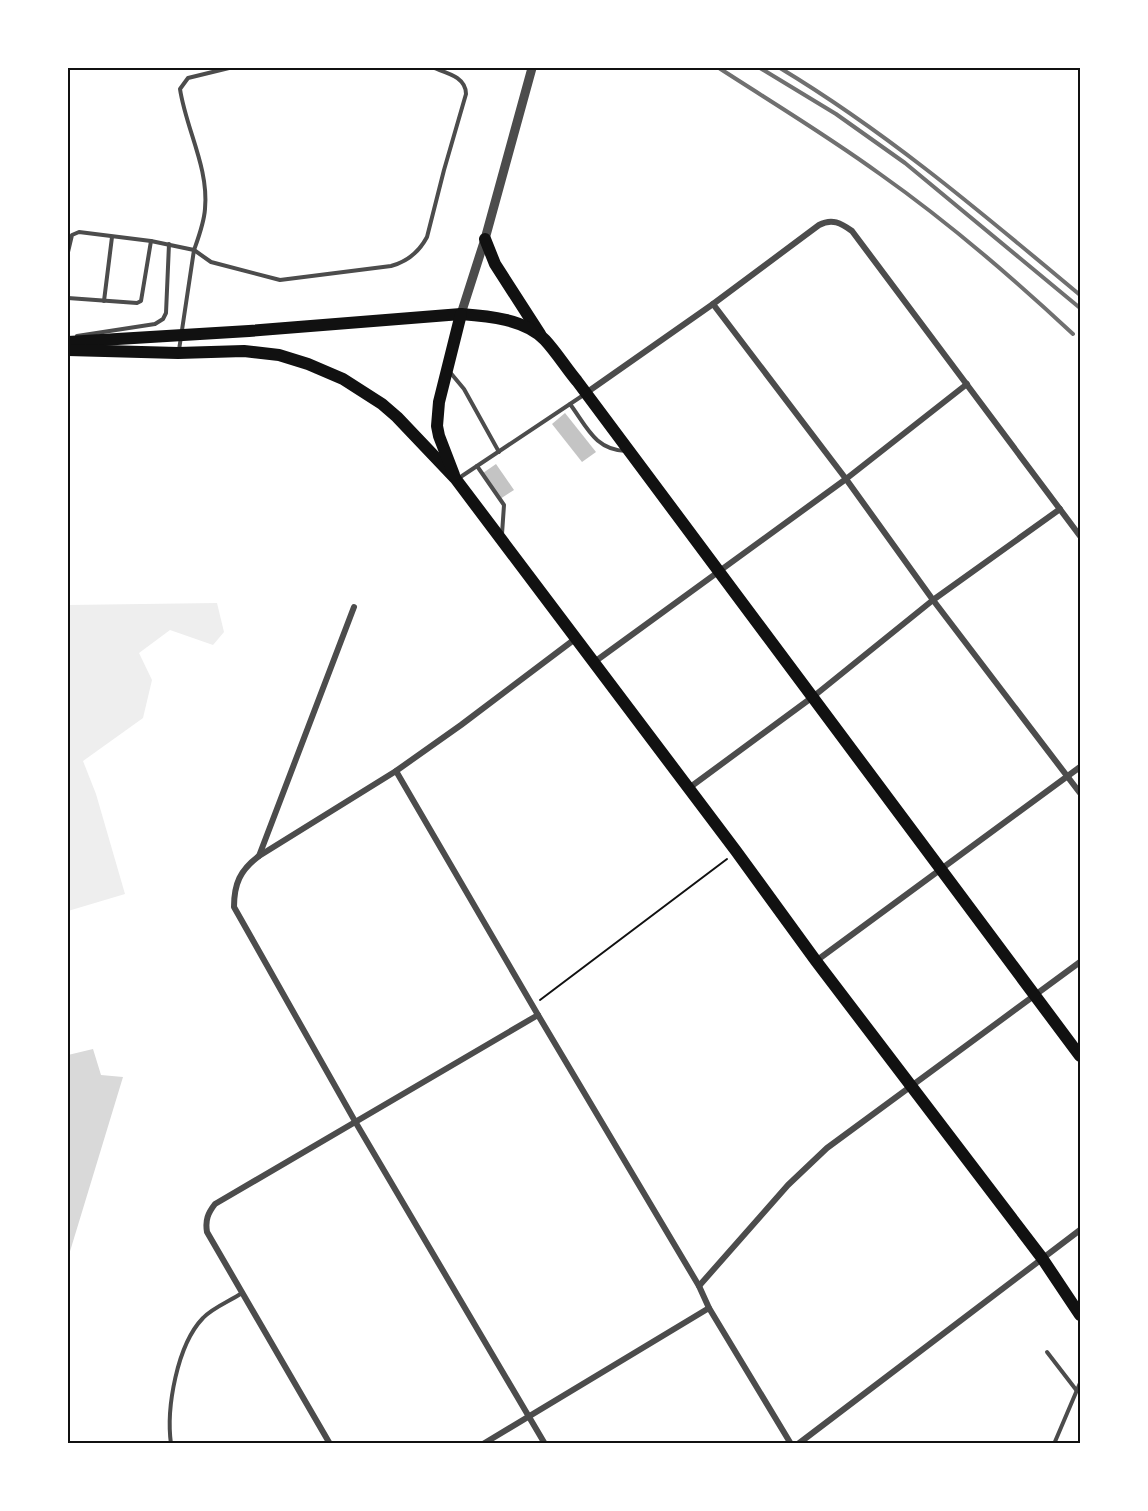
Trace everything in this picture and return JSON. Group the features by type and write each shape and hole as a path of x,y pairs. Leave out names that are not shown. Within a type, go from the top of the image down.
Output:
{"main road":[{"path":"485,239 495,264 544,339 814,696 1080,1056"},
{"path":"68,340 182,335 461,314 504,320 526,328 544,339"},
{"path":"455,479 437,426 439,402 461,314"},
{"path":"68,350 178,353 261,352 293,359 327,372 382,405 397,417 455,479 1042,1258 1080,1315"}],"street":[{"path":"461,314 485,239 532,68"},
{"path":"586,393 826,221 835,222 852,231 1080,536"},
{"path":"713,304 846,478 933,600 1080,794"},
{"path":"593,663 846,478 967,384"},
{"path":"688,789 814,696 933,600 1060,509"},
{"path":"259,856 354,607"},
{"path":"545,1443 356,1123 234,907 237,881 243,871 259,856 396,771 575,639"},
{"path":"816,961 1080,767"},
{"path":"396,771 699,1286 709,1308 791,1443"},
{"path":"699,1286 788,1185 843,1134 1080,962"},
{"path":"330,1443 207,1232 205,1222 209,1212 215,1204 538,1015"},
{"path":"798,1443 1080,1230"},
{"path":"483,1443 709,1308"}],"lane":[{"path":"178,353 194,250 206,209 205,182 180,89 188,78 229,68"},
{"path":"68,252 72,235 78,232 151,241 194,250 211,262 280,280 391,266 407,260 422,246 427,237 466,94 465,86 460,79 434,68"},
{"path":"104,301 112,237"},
{"path":"68,298 137,303 141,301 151,241"},
{"path":"68,340 154,324 163,319 169,244"},
{"path":"447,369 464,389 499,452"},
{"path":"455,479 586,393"},
{"path":"570,404 602,446 613,450 629,451"},
{"path":"477,466 504,505 501,540"},
{"path":"171,1443 173,1387 190,1339 204,1317 242,1293"},
{"path":"1047,1352 1077,1391"},
{"path":"1054,1443 1080,1383"}],"path":[{"path":"533,1005 736,851"}],"shaded area":[{"path":"217,603 224,632 213,645 170,630 139,653 152,680 143,718 83,761 96,794 125,894 68,911 68,605"},
{"path":"93,1049 101,1075 123,1077 68,1258 68,1055"}],"building":[{"path":"565,413 596,452 582,462 552,424"},
{"path":"496,464 514,490 500,499 483,473"}],"railway":[{"path":"719,68 840,146 905,192 979,251 1073,334"},
{"path":"760,68 836,114 905,163 1080,308"},
{"path":"780,68 897,147 1080,295"}]}
